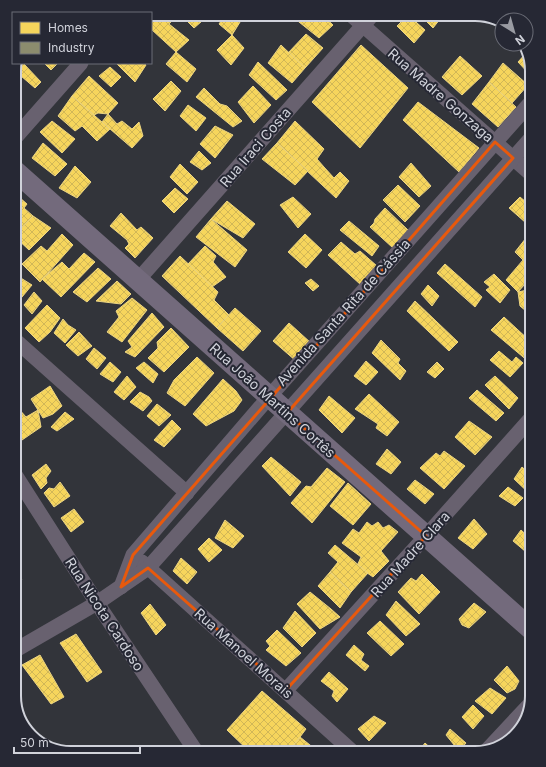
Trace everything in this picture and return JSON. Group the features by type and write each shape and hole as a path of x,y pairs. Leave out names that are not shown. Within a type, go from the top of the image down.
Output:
{"street":[{"name":"Rua Madre Gonzaga","path":"357,21 525,168"},
{"name":"Rua Iraci Costa","path":"138,280 367,21"},
{"path":"21,130 80,64"},
{"name":"Avenida Santa Rita de Cássia","path":"121,587 133,555 269,397 525,109"},
{"name":"Avenida Santa Rita de Cássia","path":"21,647 97,603 148,568 525,145"},
{"name":"Rua João Martins Cortês","path":"21,176 525,624"},
{"path":"21,345 187,493"},
{"name":"Rua Madre Clara","path":"286,690 525,425"},
{"path":"217,457 234,472"},
{"name":"Rua Nicota Cardoso","path":"21,484 97,603 192,746"},
{"name":"Rua Manoel Morais","path":"133,555 286,690 346,746"},
{"path":"495,742 522,713"}],"highlighted area":[{"path":"495,142 513,158 287,413 426,536 286,690 148,568 121,587 133,555"}],"building: Homes":[{"path":"152,21 172,21 169,24 189,40 176,52 152,30"},
{"path":"187,21 202,21 194,28"},
{"path":"221,21 241,21 232,35 219,24"},
{"path":"298,21 329,21 333,25 319,38"},
{"path":"402,21 415,21 425,30 414,43 397,26"},
{"path":"426,21 438,21 433,28"},
{"path":"306,34 323,48 305,68 288,53"},
{"path":"232,35 244,48 231,65 217,50"},
{"path":"281,45 305,68 292,83 268,63"},
{"path":"361,45 408,88 360,148 312,102"},
{"path":"176,52 196,69 187,82 166,64"},
{"path":"460,56 482,76 462,95 442,77"},
{"path":"523,57 525,65 525,70 518,62"},
{"path":"258,62 287,90 276,100 249,75"},
{"path":"503,63 525,82 525,88 512,103 489,82"},
{"path":"22,64 24,64 41,82 35,88 21,76"},
{"path":"45,64 57,64 51,70"},
{"path":"117,64 146,65 135,82"},
{"path":"110,67 121,77 111,87 99,76"},
{"path":"89,76 118,103 108,114 98,113 94,115 72,96"},
{"path":"171,81 181,91 165,111 153,99"},
{"path":"489,82 516,107 498,127 472,104"},
{"path":"253,86 271,105 254,123 238,102"},
{"path":"204,88 220,104 227,106 242,121 233,127 196,97"},
{"path":"72,96 110,129 97,141 82,126 75,131 58,116"},
{"path":"418,102 479,148 459,172 403,120"},
{"path":"188,105 206,118 196,131 180,116"},
{"path":"108,114 117,124 122,121 132,129 139,122 143,136 132,148 102,122"},
{"path":"52,121 75,139 62,153 40,132"},
{"path":"295,121 324,149 317,159 324,167 334,178 340,172 349,181 336,198 277,143"},
{"path":"215,126 233,135 215,158 200,144"},
{"path":"43,143 67,164 55,176 32,158"},
{"path":"277,143 308,171 295,185 262,159"},
{"path":"199,151 211,163 202,170 190,162"},
{"path":"411,163 431,186 419,197 399,177"},
{"path":"180,164 198,182 187,194 170,177"},
{"path":"75,166 91,182 77,198 59,188"},
{"path":"398,185 420,206 405,222 383,200"},
{"path":"175,188 188,199 174,213 162,201"},
{"path":"293,197 311,214 298,228 280,205"},
{"path":"520,197 525,201 525,222 509,208"},
{"path":"21,199 27,204 24,208 33,216 21,229"},
{"path":"227,201 255,224 243,238 211,219"},
{"path":"385,208 408,230 393,248 370,227"},
{"path":"121,213 137,230 141,227 153,238 135,258 125,248 129,244 127,240 110,226"},
{"path":"33,216 51,228 29,250 21,243 21,229"},
{"path":"211,219 247,250 235,267 196,237"},
{"path":"349,221 379,246 372,256 340,230"},
{"path":"62,234 73,245 40,282 22,264 41,246 47,251"},
{"path":"305,234 322,250 306,268 288,252"},
{"path":"525,239 525,258 523,260 515,252"},
{"path":"341,242 355,254 360,251 377,266 361,285 328,255"},
{"path":"205,246 216,256 213,262 226,277 212,287 188,264"},
{"path":"84,253 95,262 61,297 42,279 62,262 69,269"},
{"path":"180,256 218,292 214,300 229,315 217,328 162,276"},
{"path":"523,260 525,262 525,284 518,292 506,280"},
{"path":"445,264 482,297 475,307 437,273"},
{"path":"98,268 111,279 87,302 73,292"},
{"path":"494,274 510,290 500,303 486,290 490,287 484,282"},
{"path":"21,278 32,285 21,298"},
{"path":"311,279 319,286 313,291 305,283"},
{"path":"117,281 131,294 121,304 96,301"},
{"path":"428,285 439,296 432,306 421,294"},
{"path":"525,290 525,310 520,306 518,292"},
{"path":"34,292 42,301 32,314 24,305"},
{"path":"132,298 147,310 122,342 107,332 119,317 116,311"},
{"path":"415,301 458,342 449,351 407,311"},
{"path":"47,305 60,318 50,332 39,342 25,328"},
{"path":"235,308 261,331 243,351 217,328"},
{"path":"152,313 164,327 135,357 125,352 132,347 128,341"},
{"path":"504,317 525,336 525,359 491,330"},
{"path":"63,319 68,325 76,330 65,343 54,333"},
{"path":"289,323 311,343 296,361 273,341"},
{"path":"171,328 189,347 164,372 148,358 158,348 157,342"},
{"path":"79,332 92,346 78,356 66,345"},
{"path":"381,340 400,359 398,363 406,371 400,380 372,353"},
{"path":"94,348 106,358 97,369 86,359"},
{"path":"499,351 512,362 516,357 523,363 510,377 490,360"},
{"path":"197,357 214,373 185,406 167,393 174,380"},
{"path":"366,361 378,372 366,385 354,376"},
{"path":"110,362 121,372 113,382 100,374"},
{"path":"144,362 158,374 153,383 136,368"},
{"path":"437,362 444,369 435,378 427,372"},
{"path":"127,376 136,387 124,400 114,392"},
{"path":"495,376 518,398 509,409 485,385"},
{"path":"223,379 236,391 242,400 234,411 206,426 193,414"},
{"path":"50,386 62,406 53,414 43,418 31,399"},
{"path":"477,390 504,413 496,421 469,398"},
{"path":"140,392 149,397 152,401 143,411 130,402"},
{"path":"369,394 399,422 387,436 376,428 378,424 355,409"},
{"path":"329,396 355,418 342,433 319,410"},
{"path":"157,404 171,415 159,426 147,416"},
{"path":"38,410 41,427 22,440 21,411 26,417"},
{"path":"65,412 74,419 57,431 51,427"},
{"path":"172,420 181,429 164,447 154,440"},
{"path":"469,421 492,437 475,455 455,437"},
{"path":"387,449 401,462 391,474 376,464"},
{"path":"444,451 465,466 444,489 420,468 436,453 440,456"},
{"path":"271,457 301,482 290,496 262,466"},
{"path":"46,464 51,471 46,478 47,483 41,489 32,475"},
{"path":"522,467 525,470 525,489 514,479"},
{"path":"327,468 345,482 312,523 291,503 306,486 311,487"},
{"path":"415,480 434,494 425,504 407,489"},
{"path":"60,482 70,496 54,507 44,493 49,488 54,489"},
{"path":"348,483 371,504 353,525 330,506"},
{"path":"508,487 523,498 515,506 499,496"},
{"path":"74,509 84,522 71,532 61,518"},
{"path":"474,519 487,534 473,549 458,538"},
{"path":"225,520 244,536 233,548 215,538"},
{"path":"367,522 372,526 378,522 383,528 389,525 398,532 381,551 389,561 373,577 357,566 361,557 342,543 353,529 359,533"},
{"path":"521,530 525,534 525,551 513,541"},
{"path":"209,538 222,550 209,562 198,549"},
{"path":"335,545 368,573 351,592 330,572 338,562 328,553"},
{"path":"181,558 197,572 187,584 173,571"},
{"path":"330,572 351,592 340,608 318,586"},
{"path":"422,574 440,592 419,614 398,592 411,578 416,581"},
{"path":"310,592 340,617 320,629 297,604"},
{"path":"396,601 420,624 406,636 386,615"},
{"path":"474,603 486,612 469,628 462,625 459,619"},
{"path":"150,604 166,625 156,635 141,613"},
{"path":"295,611 316,633 302,647 283,628"},
{"path":"380,621 404,644 391,656 367,633"},
{"path":"277,630 301,653 286,666 266,650 270,646 266,641"},
{"path":"76,634 102,672 87,682 60,643"},
{"path":"354,645 364,654 361,660 369,666 365,671 346,655"},
{"path":"40,655 64,697 51,704 22,665"},
{"path":"507,666 519,681 515,689 507,693 494,680"},
{"path":"329,672 348,689 337,702 332,696 334,691 321,681"},
{"path":"490,688 506,698 492,714 475,701"},
{"path":"262,691 306,729 293,746 244,746 227,730"},
{"path":"473,705 484,716 473,729 462,717"},
{"path":"374,716 386,723 369,741 358,729"},
{"path":"450,729 466,743 463,746 455,746 446,735"},
{"path":"300,737 311,746 293,746"}]}
